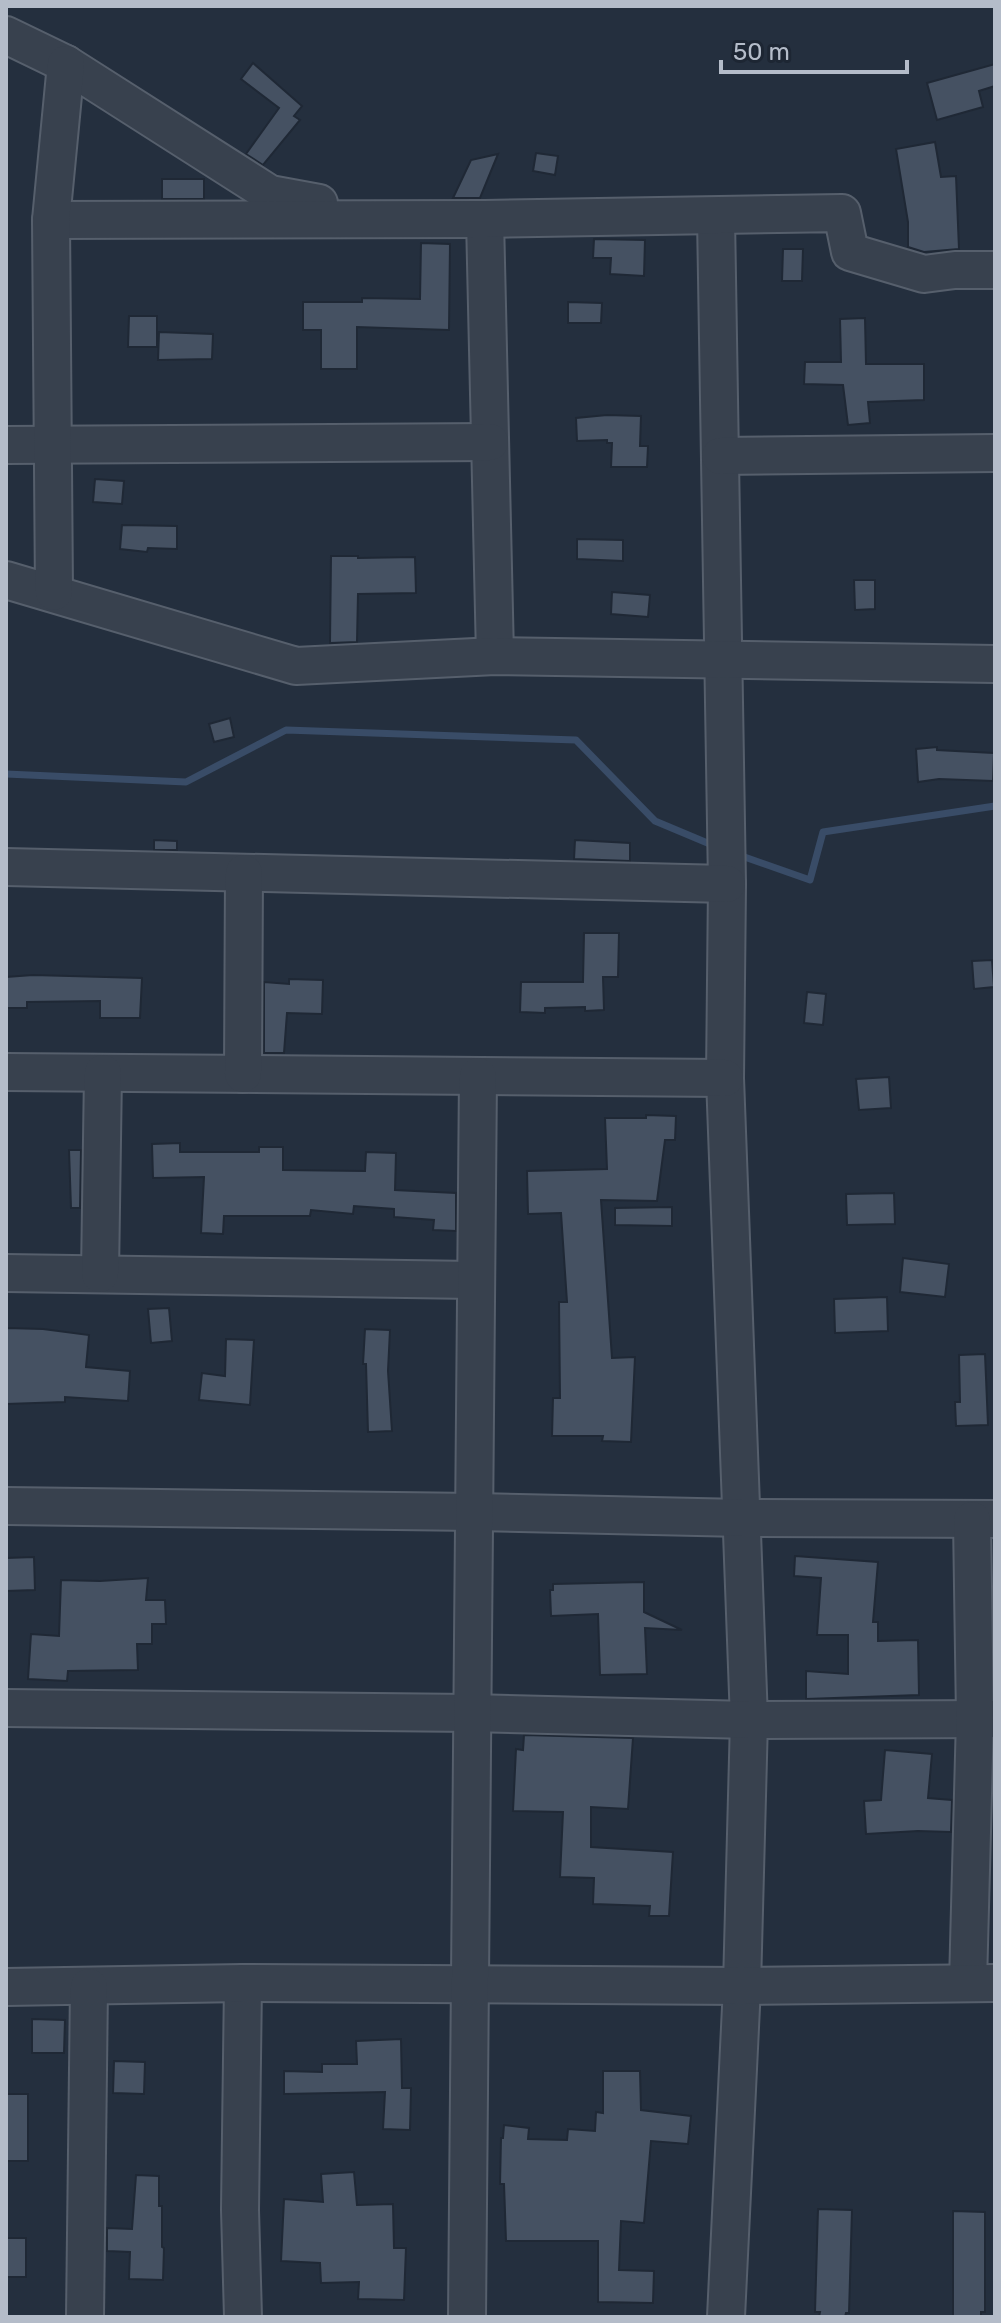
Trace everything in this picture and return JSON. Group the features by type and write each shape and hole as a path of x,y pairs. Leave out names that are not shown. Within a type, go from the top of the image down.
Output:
{"street":[{"path":"6,35 66,64 270,194 431,219"},
{"path":"54,592 51,220 66,64"},
{"path":"51,220 716,217 842,213 850,252 924,274 995,270"},
{"path":"716,217 727,884 725,1078 749,1720 742,1986 726,2317"},
{"path":"485,219 495,656"},
{"path":"6,445 490,442"},
{"path":"720,456 995,453"},
{"path":"6,580 296,666 495,656 995,664"},
{"path":"6,867 727,884"},
{"path":"243,1074 244,873"},
{"path":"6,1072 725,1078"},
{"path":"100,1274 103,1073"},
{"path":"467,2317 478,1076"},
{"path":"6,1273 474,1280"},
{"path":"6,1506 984,1520 985,1719 981,1983 742,1986 243,1983 6,1987"},
{"path":"6,1708 471,1713 749,1720 985,1719"},
{"path":"243,1983 240,2210 243,2317"},
{"path":"85,2317 89,1987"}],"building":[{"path":"253,63 302,106 294,116 300,120 263,165 246,154 279,108 241,79"},
{"path":"995,64 995,86 979,91 983,107 937,120 927,83"},
{"path":"935,142 941,177 956,176 959,249 924,252 908,247 908,222 896,149"},
{"path":"536,153 558,156 555,175 533,171"},
{"path":"498,154 480,198 453,198 471,160"},
{"path":"162,179 204,179 204,199 162,199"},
{"path":"594,239 645,240 644,276 610,274 611,258 593,258"},
{"path":"421,243 450,244 449,330 357,327 357,369 321,369 321,330 303,330 303,302 362,302 362,298 420,299"},
{"path":"783,249 803,249 802,281 782,281"},
{"path":"568,302 602,303 601,323 568,323"},
{"path":"129,316 157,316 157,347 128,347"},
{"path":"865,318 866,364 924,364 924,400 868,402 870,423 848,425 843,385 804,384 805,362 841,362 840,319"},
{"path":"159,332 213,334 212,359 158,360"},
{"path":"641,416 640,446 648,446 647,467 611,467 612,443 607,443 607,440 577,441 576,418"},
{"path":"95,479 124,481 122,504 93,502"},
{"path":"122,525 177,526 177,549 148,548 147,552 120,549"},
{"path":"577,539 623,540 623,561 577,559"},
{"path":"331,556 415,557 416,593 358,594 357,642 330,643"},
{"path":"854,580 875,580 875,609 855,610"},
{"path":"612,592 650,595 648,617 611,614"},
{"path":"230,718 234,737 214,742 209,724"},
{"path":"937,747 937,750 994,753 993,781 939,779 918,782 916,749"},
{"path":"154,840 177,841 177,850 154,850"},
{"path":"575,840 630,843 630,861 574,859"},
{"path":"584,933 619,933 618,977 603,977 604,1010 585,1011 585,1007 545,1008 545,1013 520,1012 521,982 583,982"},
{"path":"992,960 994,987 974,989 972,961"},
{"path":"6,977 142,978 140,1018 100,1018 100,1001 27,1002 27,1008 6,1008"},
{"path":"289,979 323,980 322,1014 287,1013 284,1053 264,1053 264,982 289,984"},
{"path":"807,992 826,994 823,1025 804,1023"},
{"path":"889,1077 891,1108 859,1110 856,1079"},
{"path":"646,1115 676,1116 675,1140 665,1140 657,1201 601,1200 612,1358 635,1357 631,1442 602,1441 603,1436 552,1436 553,1398 560,1398 559,1302 567,1302 561,1213 528,1214 527,1171 607,1169 605,1118 646,1118"},
{"path":"180,1143 180,1152 259,1152 259,1147 283,1147 283,1170 365,1171 366,1152 396,1153 395,1190 456,1193 456,1231 433,1230 434,1220 394,1217 394,1209 354,1206 353,1214 311,1210 310,1216 224,1216 223,1234 201,1233 204,1177 153,1178 152,1144"},
{"path":"69,1150 81,1150 80,1208 71,1208"},
{"path":"894,1193 895,1224 847,1225 846,1194"},
{"path":"672,1207 672,1226 615,1225 615,1208"},
{"path":"903,1258 949,1264 945,1297 900,1292"},
{"path":"887,1297 888,1331 835,1333 834,1299"},
{"path":"169,1308 172,1341 151,1343 148,1309"},
{"path":"6,1328 89,1335 86,1367 130,1371 128,1401 65,1397 65,1402 6,1404"},
{"path":"365,1329 390,1330 388,1371 392,1431 368,1432 366,1364 363,1364"},
{"path":"226,1339 254,1340 250,1405 199,1400 202,1373 225,1376"},
{"path":"985,1354 988,1425 956,1426 955,1402 960,1402 959,1355"},
{"path":"795,1556 878,1562 873,1622 878,1622 878,1641 918,1640 919,1695 806,1699 806,1671 848,1674 848,1635 817,1635 821,1578 794,1576"},
{"path":"34,1557 35,1590 6,1591 6,1558"},
{"path":"148,1578 146,1600 165,1600 166,1624 152,1624 152,1644 137,1644 138,1670 68,1671 67,1681 28,1679 31,1634 59,1636 61,1580"},
{"path":"644,1582 644,1612 682,1630 645,1628 647,1674 600,1675 598,1614 551,1616 550,1590 553,1590 553,1584"},
{"path":"524,1735 633,1738 628,1809 591,1807 591,1847 673,1852 669,1916 649,1916 650,1906 593,1904 594,1878 560,1877 563,1812 513,1811 516,1749 523,1750"},
{"path":"885,1750 932,1754 928,1798 952,1800 951,1832 866,1834 864,1801 881,1800"},
{"path":"32,2019 65,2020 64,2053 32,2053"},
{"path":"401,2039 402,2088 411,2088 410,2130 383,2129 385,2092 284,2094 284,2071 322,2072 322,2064 357,2064 356,2041"},
{"path":"114,2061 145,2062 144,2094 113,2093"},
{"path":"603,2071 640,2071 641,2110 691,2116 688,2144 651,2141 644,2223 621,2221 619,2270 654,2271 653,2303 598,2302 598,2241 506,2241 504,2184 500,2184 504,2125 529,2128 528,2139 567,2140 568,2129 595,2131 596,2112 603,2113"},
{"path":"6,2094 28,2094 28,2161 6,2161"},
{"path":"354,2172 357,2205 393,2204 394,2248 406,2248 404,2300 358,2299 359,2282 321,2283 320,2263 281,2261 284,2199 323,2202 321,2174"},
{"path":"136,2175 159,2176 163,2280 129,2279 130,2252 107,2251 107,2228 132,2229"},
{"path":"818,2209 852,2210 849,2313 845,2317 819,2317 820,2312 815,2312"},
{"path":"953,2211 985,2212 985,2312 981,2312 981,2317 953,2317"},
{"path":"6,2238 26,2238 26,2277 6,2277"}],"waterway":[{"path":"6,774 186,782 286,730 576,740 655,821 717,847"},
{"path":"736,854 810,880 823,832 995,806"}]}
